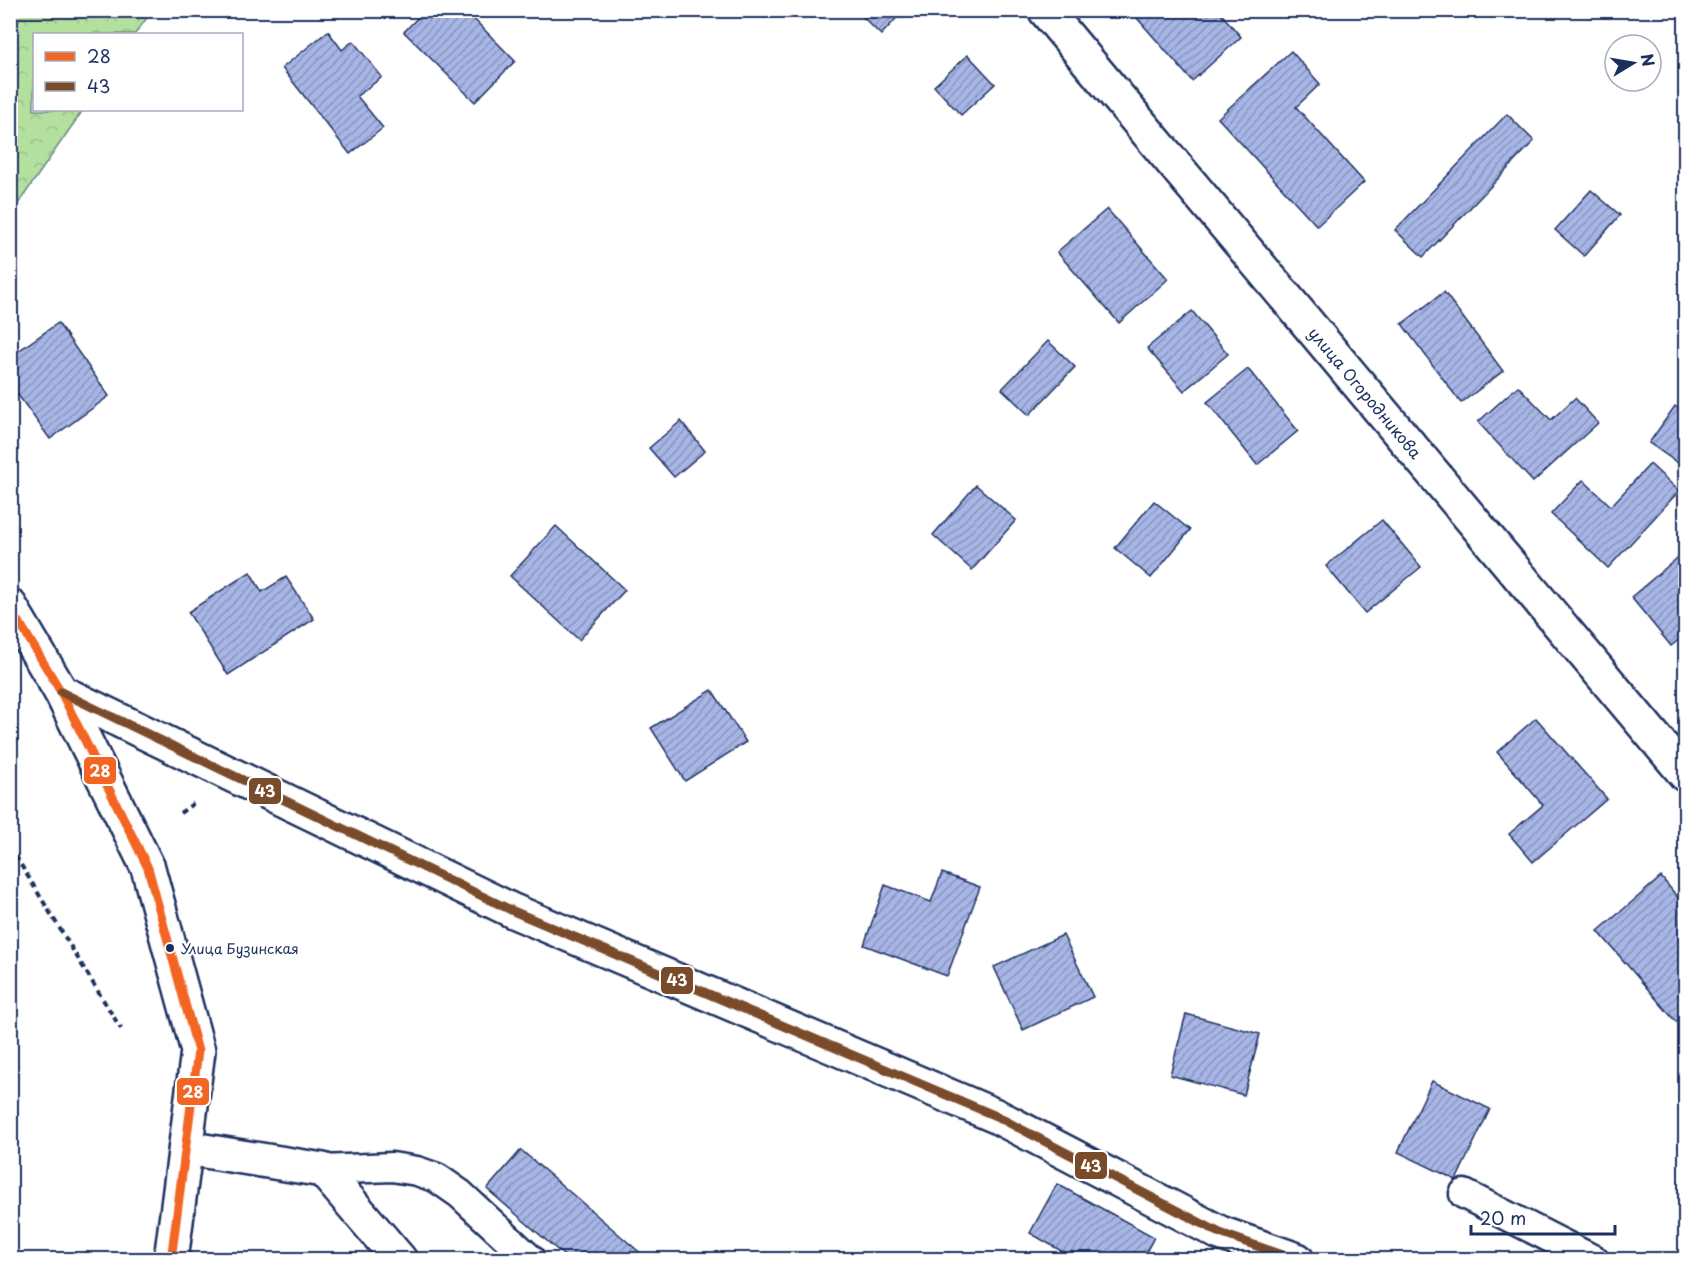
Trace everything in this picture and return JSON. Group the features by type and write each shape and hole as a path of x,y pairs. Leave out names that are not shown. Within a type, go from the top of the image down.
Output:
{"main road":[{"name":"улица Огородникова","path":"1050,12 1686,775"},
{"path":"10,606 61,692 148,868 198,1051 171,1260"},
{"path":"61,692 513,911 996,1116 1220,1233 1297,1260"},
{"path":"186,1148 323,1170 400,1260"}],"lane":[{"path":"323,1170 392,1167 417,1171 437,1178 460,1194 531,1260"},
{"path":"1464,1194 1594,1260"}],"path":[{"path":"10,847 121,1029"}],"green space":[{"path":"11,10 152,11 136,33 33,33 33,111 82,111 11,214"}],"building":[{"path":"425,10 465,10 515,61 475,102 404,32"},
{"path":"856,10 904,10 881,35"},
{"path":"1130,10 1218,10 1241,37 1192,81"},
{"path":"328,31 342,50 353,41 382,77 357,96 383,128 350,154 282,68"},
{"path":"1291,51 1320,84 1296,107 1364,182 1317,226 1218,118"},
{"path":"968,55 995,84 961,115 934,86"},
{"path":"1507,114 1534,141 1423,257 1395,230"},
{"path":"1591,190 1620,215 1584,256 1555,230"},
{"path":"1107,209 1168,279 1119,323 1057,252"},
{"path":"1444,292 1503,371 1461,403 1402,324"},
{"path":"1192,311 1228,354 1184,391 1147,348"},
{"path":"58,323 109,396 50,439 10,384 10,357"},
{"path":"1048,341 1075,367 1029,415 1002,389"},
{"path":"1248,369 1298,431 1257,465 1207,402"},
{"path":"1518,386 1551,420 1575,398 1598,423 1533,482 1478,422"},
{"path":"1675,406 1686,414 1685,468 1649,443"},
{"path":"681,421 705,451 674,477 649,448"},
{"path":"1650,464 1679,491 1608,568 1551,514 1583,480 1611,506"},
{"path":"976,485 1016,520 972,570 933,535"},
{"path":"1154,501 1190,530 1151,578 1115,548"},
{"path":"1382,520 1421,567 1365,613 1326,566"},
{"path":"556,526 625,590 579,640 510,576"},
{"path":"1681,555 1686,561 1686,634 1671,646 1631,597"},
{"path":"250,572 262,592 286,577 314,619 228,675 188,612"},
{"path":"712,690 746,742 685,781 651,728"},
{"path":"1536,718 1607,799 1533,862 1509,834 1543,805 1497,752"},
{"path":"942,873 980,887 947,976 864,945 885,885 931,902"},
{"path":"1661,877 1686,907 1686,1014 1676,1022 1598,931"},
{"path":"1063,935 1093,997 1023,1030 994,967"},
{"path":"1186,1014 1260,1034 1244,1095 1170,1075"},
{"path":"1432,1081 1490,1109 1456,1180 1398,1152"},
{"path":"521,1150 644,1256 641,1260 569,1260 487,1189"},
{"path":"1057,1184 1154,1237 1142,1260 1077,1260 1030,1233"}],"transit line":[{"name":"28","path":"19,622 61,692 148,868 198,1051 171,1260"},
{"name":"43","path":"61,692 513,911 996,1116 1220,1233 1297,1260"}],"place":[{"name":"Улица Бузинская","path":"170,948"}]}
